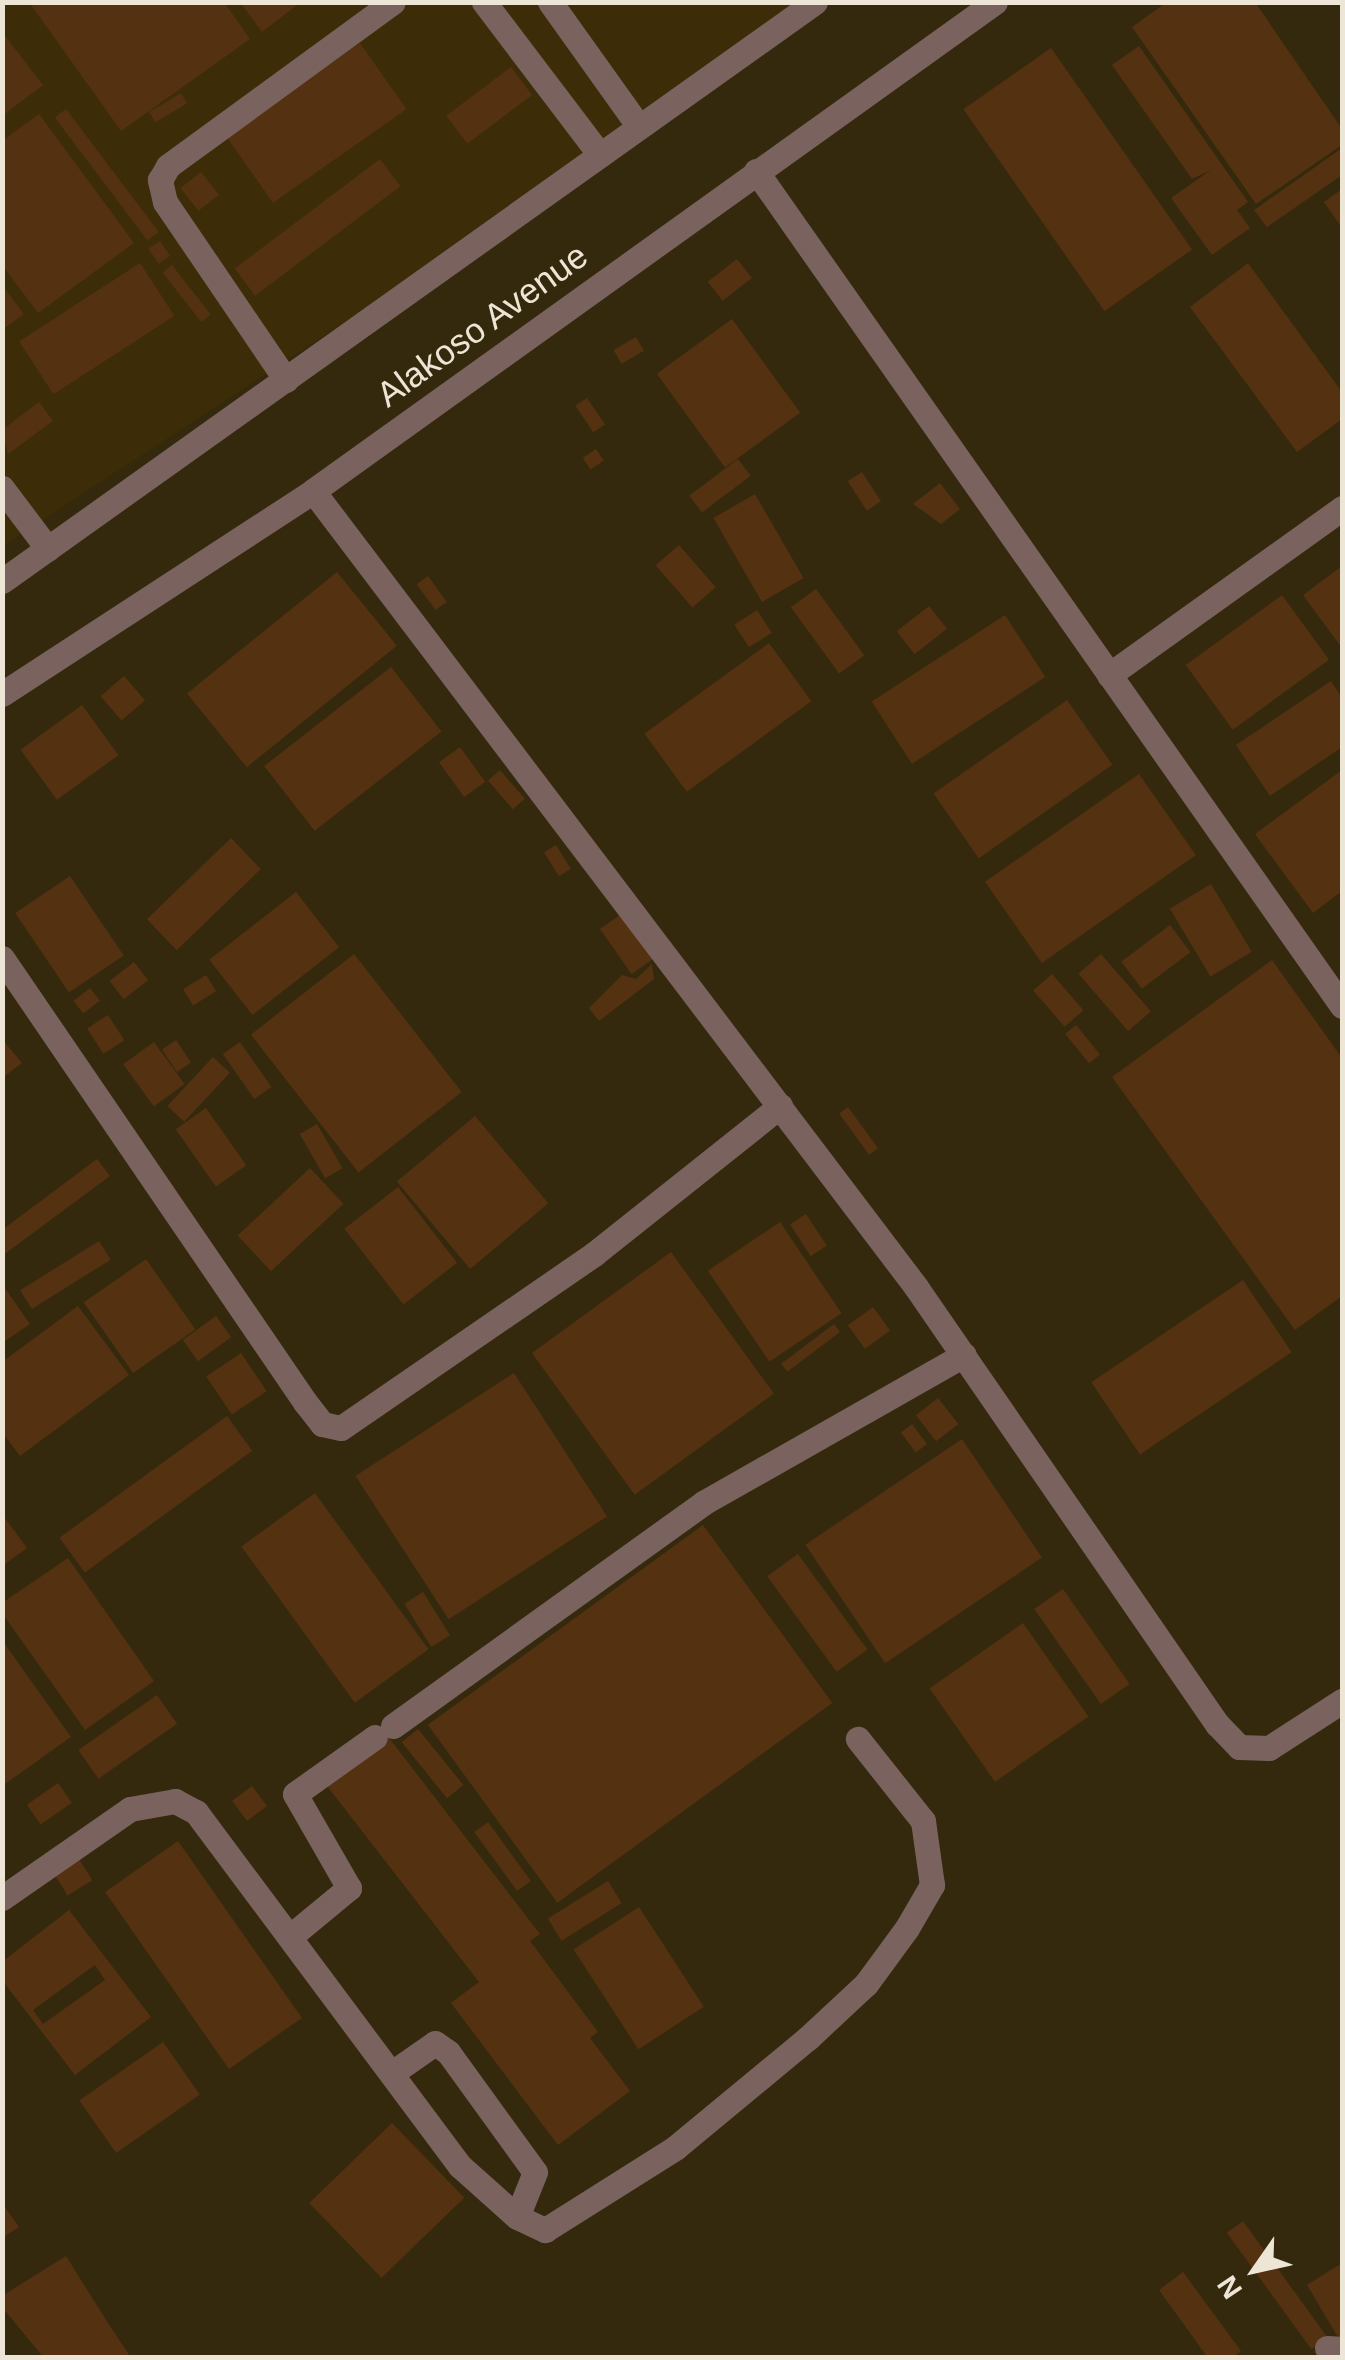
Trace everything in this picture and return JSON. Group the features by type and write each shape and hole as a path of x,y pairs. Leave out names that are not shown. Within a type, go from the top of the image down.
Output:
{"street":[{"path":"286,380 166,202 160,180 394,2"},
{"path":"484,2 600,156"},
{"path":"550,2 639,127"},
{"name":"Alakoso Avenue","path":"2,580 815,2"},
{"name":"Alakoso Avenue","path":"2,694 313,490 995,2"},
{"path":"756,171 1342,1006"},
{"path":"2,488 48,549"},
{"path":"313,490 964,1355 1239,1747 1268,1748 1342,1702"},
{"path":"1109,676 1342,508"},
{"path":"2,958 305,1402 322,1424 342,1428 594,1254 780,1106"},
{"path":"292,1935 349,1888 295,1794 703,1504 964,1355"},
{"path":"2,1898 130,1809 175,1802 222,1841 460,2166 532,2227 558,2227 675,2148 866,1984 907,1928 932,1884 923,1821 858,1739"},
{"path":"392,2073 435,2043 448,2052 535,2172 517,2216"}],"shaded area":[{"path":"3,3 810,3 600,155 3,546"}],"building":[{"path":"29,2 224,2 250,39 121,131"},
{"path":"240,2 301,2 262,32"},
{"path":"1167,2 1255,2 1342,129 1342,145 1256,204 1132,27"},
{"path":"2,32 43,85 2,116"},
{"path":"360,43 406,109 273,203 226,136"},
{"path":"1139,46 1248,202 1237,210 1250,228 1212,255 1171,198 1211,170 1192,179 1112,65"},
{"path":"1051,48 1192,250 1104,311 963,109"},
{"path":"511,67 532,95 467,144 446,116"},
{"path":"181,93 187,103 155,122 149,112"},
{"path":"66,109 159,232 147,240 55,117"},
{"path":"39,114 134,243 38,313 2,265 2,141"},
{"path":"1342,148 1342,175 1267,227 1254,210"},
{"path":"380,159 400,186 255,296 235,269"},
{"path":"201,172 219,195 198,211 181,188"},
{"path":"1342,189 1342,228 1324,202"},
{"path":"160,241 170,256 158,264 148,249"},
{"path":"737,259 752,278 723,301 708,282"},
{"path":"140,263 174,316 54,394 19,341"},
{"path":"1248,263 1342,392 1342,419 1297,452 1190,307"},
{"path":"172,265 211,315 201,322 163,272"},
{"path":"2,285 24,314 2,330"},
{"path":"732,319 800,413 725,468 657,374"},
{"path":"636,337 644,351 621,364 613,350"},
{"path":"587,398 605,425 593,432 575,406"},
{"path":"39,402 53,421 8,454 2,430"},
{"path":"596,449 604,461 591,470 583,458"},
{"path":"738,459 751,476 702,512 689,496"},
{"path":"862,472 881,501 867,511 848,481"},
{"path":"940,483 960,509 941,524 913,504"},
{"path":"755,494 804,578 762,602 713,518"},
{"path":"679,545 716,587 692,608 656,565"},
{"path":"1342,566 1342,648 1303,595"},
{"path":"337,572 397,646 247,767 187,693"},
{"path":"428,576 447,602 435,610 417,584"},
{"path":"816,589 864,655 839,674 791,607"},
{"path":"1282,595 1329,660 1233,730 1186,665"},
{"path":"929,606 947,629 915,654 897,631"},
{"path":"757,610 772,633 749,647 734,625"},
{"path":"1005,615 1045,677 912,764 872,702"},
{"path":"769,643 811,701 687,792 644,734"},
{"path":"391,667 441,732 315,831 264,766"},
{"path":"124,676 145,700 122,720 101,696"},
{"path":"1331,681 1342,698 1342,747 1270,796 1236,745"},
{"path":"1067,700 1112,765 979,858 933,793"},
{"path":"82,705 118,755 57,800 21,750"},
{"path":"460,747 485,782 464,797 439,762"},
{"path":"500,770 525,799 513,809 488,780"},
{"path":"1342,770 1342,891 1313,913 1255,834"},
{"path":"1139,774 1196,855 1042,963 985,882"},
{"path":"231,838 261,869 177,950 147,919"},
{"path":"556,845 571,869 559,876 544,852"},
{"path":"70,876 124,956 69,992 15,913"},
{"path":"1211,884 1252,952 1211,976 1170,909"},
{"path":"296,892 339,947 252,1015 209,960"},
{"path":"623,913 655,958 632,974 600,929"},
{"path":"1170,925 1190,952 1142,989 1121,962"},
{"path":"354,954 462,1092 359,1173 251,1035"},
{"path":"1101,954 1151,1011 1128,1031 1078,974"},
{"path":"1272,960 1342,1058 1342,1296 1295,1330 1112,1077"},
{"path":"134,962 148,980 124,999 110,981"},
{"path":"652,964 654,979 599,1021 589,1008 622,975 636,979"},
{"path":"1052,974 1083,1010 1065,1027 1033,990"},
{"path":"206,975 216,991 193,1005 183,989"},
{"path":"90,988 100,1001 83,1014 73,1001"},
{"path":"108,1015 124,1040 103,1054 87,1029"},
{"path":"1076,1025 1100,1055 1089,1063 1065,1034"},
{"path":"2,1039 22,1063 2,1078"},
{"path":"176,1040 191,1062 177,1072 162,1050"},
{"path":"154,1042 185,1084 154,1106 123,1064"},
{"path":"240,1042 272,1087 254,1099 223,1054"},
{"path":"213,1057 230,1073 184,1122 167,1106"},
{"path":"848,1107 878,1148 869,1155 839,1113"},
{"path":"206,1108 246,1165 216,1187 176,1129"},
{"path":"475,1116 548,1203 470,1269 397,1182"},
{"path":"317,1124 342,1168 325,1178 300,1134"},
{"path":"97,1159 110,1176 2,1256 2,1230"},
{"path":"310,1168 343,1204 271,1271 238,1236"},
{"path":"398,1187 457,1263 404,1305 344,1229"},
{"path":"806,1214 827,1246 811,1256 790,1224"},
{"path":"780,1222 842,1313 769,1362 708,1271"},
{"path":"99,1241 111,1260 32,1309 20,1290"},
{"path":"671,1252 774,1394 635,1495 532,1353"},
{"path":"146,1259 195,1329 133,1373 84,1303"},
{"path":"1243,1280 1292,1352 1140,1454 1091,1382"},
{"path":"2,1284 30,1324 2,1343"},
{"path":"78,1306 129,1375 20,1456 2,1432 2,1362"},
{"path":"873,1307 890,1330 865,1349 848,1325"},
{"path":"216,1316 231,1337 198,1361 183,1340"},
{"path":"834,1324 840,1332 787,1372 781,1364"},
{"path":"241,1353 267,1391 232,1415 206,1376"},
{"path":"514,1373 607,1516 449,1619 355,1476"},
{"path":"938,1398 958,1424 936,1441 916,1415"},
{"path":"227,1416 252,1451 85,1572 60,1538"},
{"path":"912,1424 927,1444 916,1452 901,1432"},
{"path":"962,1439 1042,1558 885,1663 805,1545"},
{"path":"315,1493 428,1649 355,1703 241,1546"},
{"path":"2,1514 27,1548 2,1566"},
{"path":"703,1525 832,1703 557,1903 428,1725"},
{"path":"798,1554 867,1649 837,1672 767,1576"},
{"path":"68,1558 154,1681 85,1730 2,1613 2,1603"},
{"path":"1063,1589 1130,1684 1101,1704 1034,1609"},
{"path":"423,1592 450,1635 431,1647 404,1604"},
{"path":"1023,1623 1088,1716 995,1782 930,1688"},
{"path":"2,1640 71,1737 2,1786"},
{"path":"157,1695 177,1724 98,1779 78,1750"},
{"path":"418,1729 463,1785 447,1798 402,1742"},
{"path":"386,1734 540,1934 530,1941 598,2032 590,2038 630,2091 558,2145 451,2003 479,1982 324,1782"},
{"path":"58,1783 72,1803 41,1824 27,1805"},
{"path":"252,1786 267,1806 247,1821 232,1801"},
{"path":"488,1822 531,1881 517,1891 474,1832"},
{"path":"178,1841 302,2018 229,2069 105,1892"},
{"path":"79,1859 92,1880 68,1896 54,1874"},
{"path":"608,1881 622,1903 562,1941 548,1919"},
{"path":"639,1907 704,2007 638,2049 574,1949"},
{"path":"69,1910 151,2017 75,2075 2,1980 2,1962","holes":["95,1965 105,1980 43,2024 33,2010"]},
{"path":"163,2042 200,2094 116,2153 79,2101"},
{"path":"392,2123 464,2198 382,2278 309,2203"},
{"path":"2,2203 19,2227 2,2238"},
{"path":"1243,2221 1328,2337 1311,2349 1227,2233"},
{"path":"66,2256 131,2358 44,2358 2,2307 2,2296"},
{"path":"1342,2263 1342,2344 1307,2285"},
{"path":"1183,2272 1241,2351 1233,2358 1208,2358 1159,2290"}]}
